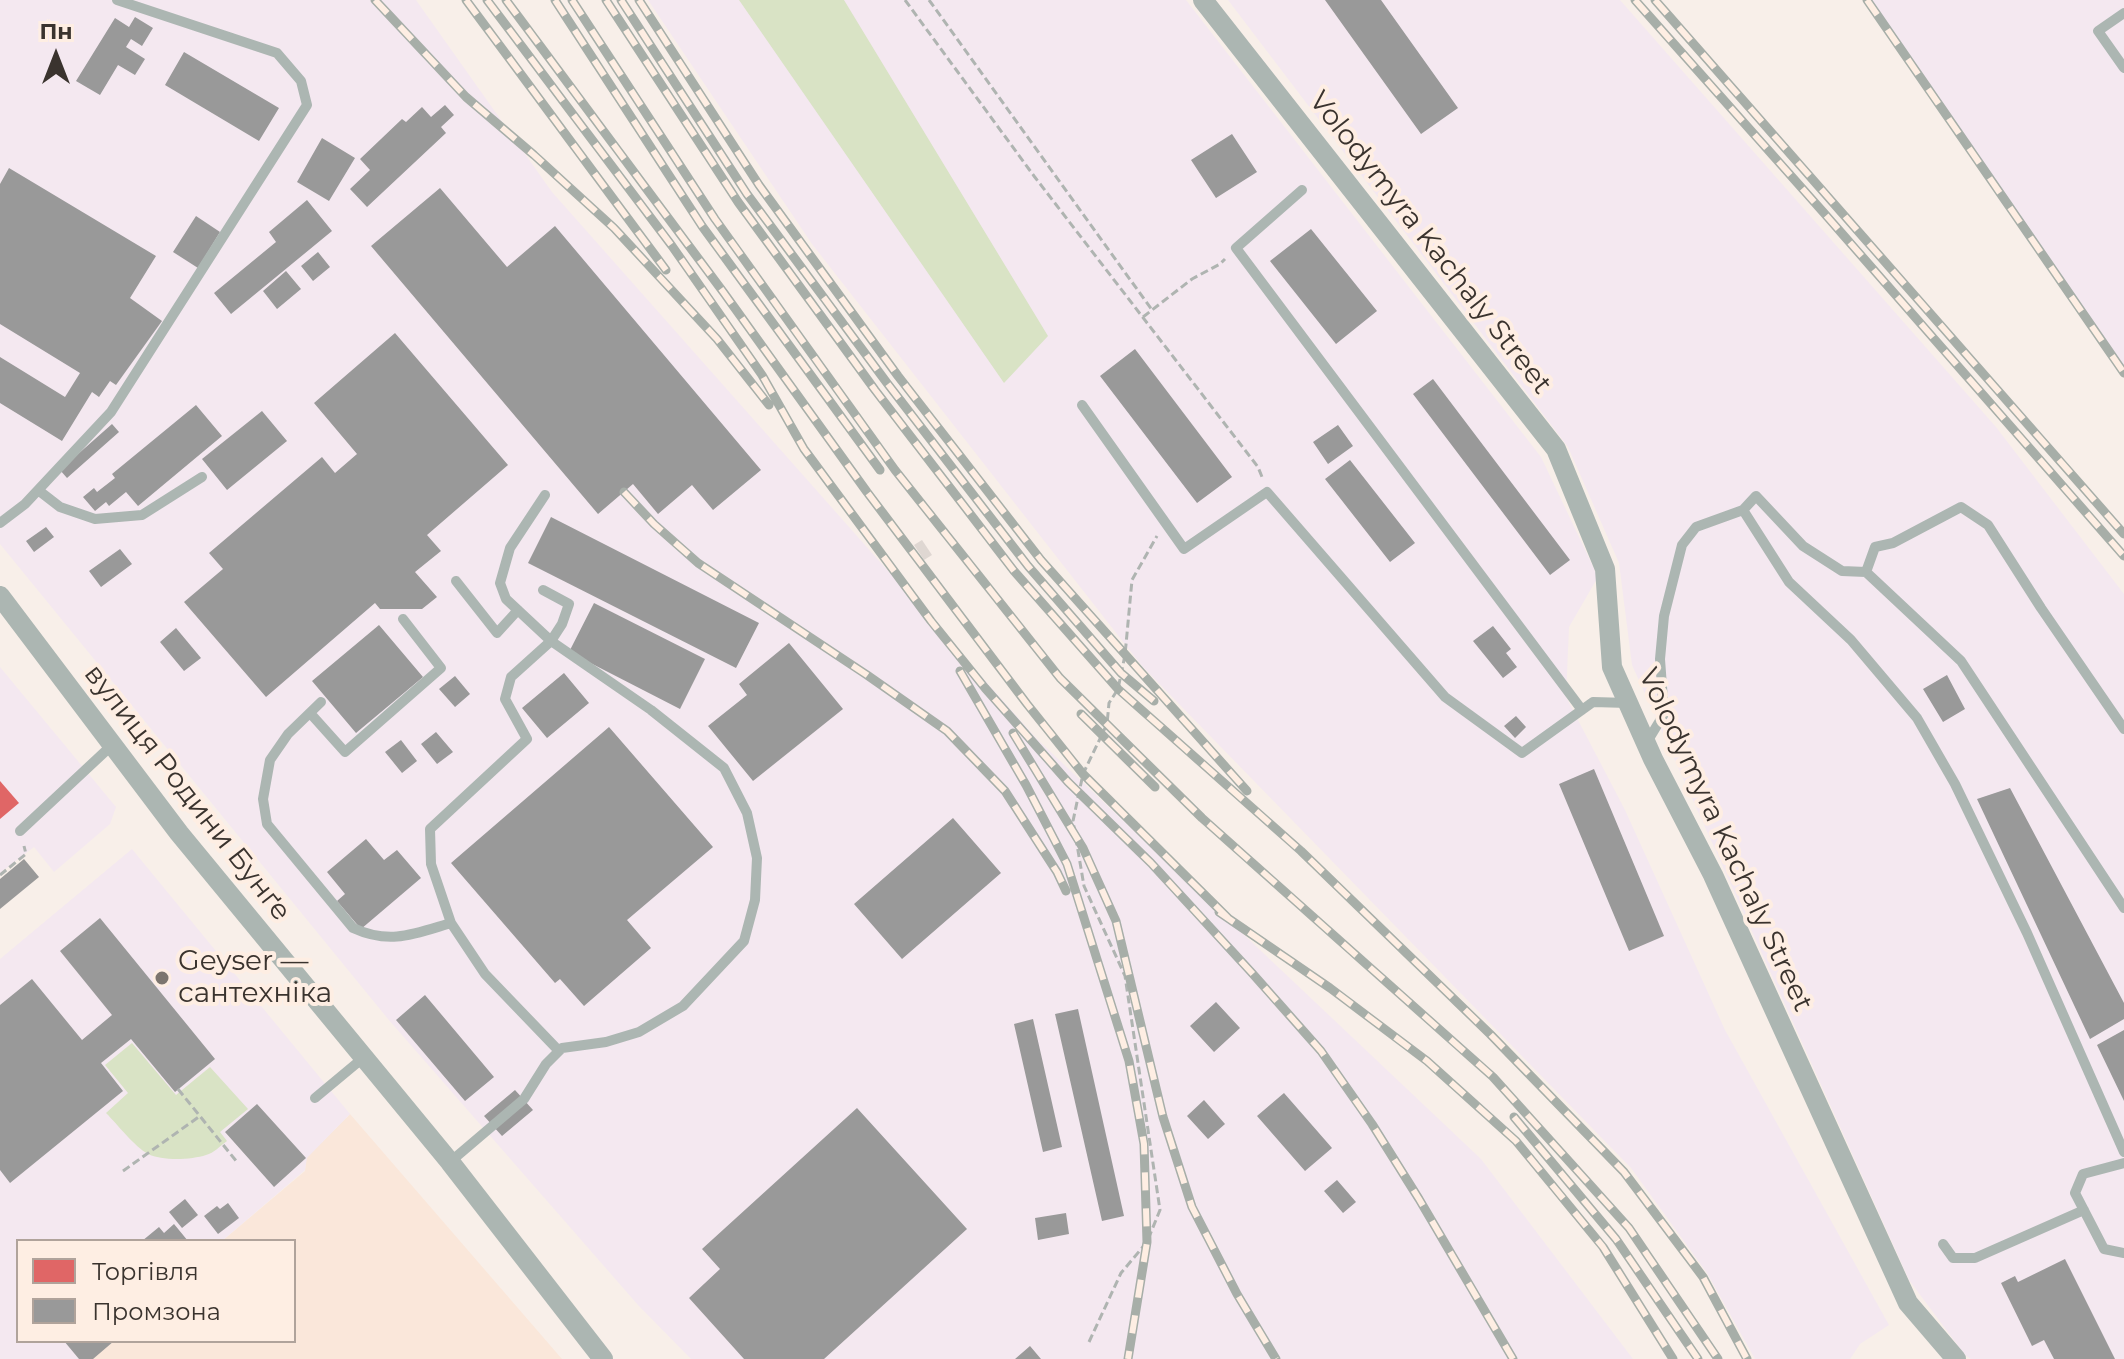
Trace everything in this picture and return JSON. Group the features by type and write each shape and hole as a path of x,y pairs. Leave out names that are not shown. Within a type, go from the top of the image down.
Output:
{"street":[{"name":"Volodymyra Kachaly Street","path":"1203,0 1556,449 1605,569 1612,667 1646,744 1713,875 1908,1303 1956,1359"},
{"name":"вулиця Родини Бунґе","path":"0,596 179,833 450,1162 603,1359"}],"lane":[{"path":"0,523 25,504 111,412 307,105 301,81 277,53 117,0"},
{"path":"2124,13 2098,31 2124,68"},
{"path":"1302,190 1236,248 1582,710"},
{"path":"1082,405 1184,549 1267,492 1445,697 1522,753 1593,702 1628,703"},
{"path":"38,490 60,507 95,519 110,518 142,515 202,477"},
{"path":"450,1162 524,1099 546,1064 562,1048 606,1042 639,1032 683,1006 744,941 755,900 757,858 747,813 724,768 651,710 551,641 506,599 500,583 510,548 545,495"},
{"path":"1646,744 1664,714 1660,659 1664,616 1682,545 1696,527 1743,510 1756,496 1803,546 1842,571 1866,572 1961,661 2124,908"},
{"path":"1866,572 1875,547 1893,543 1961,507 1988,525 2124,729"},
{"path":"1743,510 1789,582 1851,640 1917,718 1955,784 2027,933 2124,1152"},
{"path":"456,581 497,633 518,610"},
{"path":"543,590 569,604 562,624 551,641 511,677 505,699 527,739 430,829 431,864 451,923 485,974 559,1051"},
{"path":"310,713 345,752 441,668 403,619"},
{"path":"321,702 288,734 270,760 263,799 267,824 353,928 368,935 398,938 451,923"},
{"path":"20,831 111,746"},
{"path":"315,1098 363,1058"},
{"path":"2124,1163 2083,1174 2075,1193 2104,1249 2124,1253"},
{"path":"1943,1244 1953,1258 1975,1258 2084,1210"}],"path":[{"path":"905,0 1034,176 1258,467 1267,492"},
{"path":"929,0 1152,310"},
{"path":"1143,317 1192,279 1220,264 1236,248"},
{"path":"1089,1342 1121,1273 1147,1242 1160,1210 1125,976 1084,886 1073,821 1083,774 1107,724 1109,703 1118,689 1125,655 1132,580 1165,522"},
{"path":"0,875 26,854 20,831"},
{"path":"178,1089 237,1162"},
{"path":"123,1171 200,1116"}],"shaded area":[{"path":"0,0 416,0 552,192 1037,739 1481,1159 1633,1359 691,1359 638,1305 388,1019 0,544"},
{"path":"648,0 1186,0 1541,457 1598,577 1569,627 1566,697 1625,810 1725,1030 1889,1325 1860,1344 1850,1359 1755,1359 1707,1273 1631,1168 1142,666 812,244"},
{"path":"1228,0 1620,0 1996,427 2124,594 2124,1359 1971,1359 1909,1280 1632,665 1619,563 1568,447"},
{"path":"1871,0 2124,0 2124,366"},
{"path":"0,667 116,807 110,824 54,872 34,847 0,873"},
{"path":"132,849 350,1114 307,1158 305,1170 224,1239 16,1239 16,1343 102,1343 83,1359 0,1359 0,959"},
{"path":"350,1114 562,1359 83,1359 102,1343 296,1343 296,1239 224,1239 305,1171 306,1158"}],"green space":[{"path":"739,0 844,0 1048,336 1004,383"},
{"path":"132,1043 176,1095 210,1067 248,1109 220,1132 227,1141 209,1154 177,1159 148,1154 132,1141 106,1113 128,1093 105,1065"}],"building: Торгівля":[{"path":"0,781 19,803 0,819"}],"building: Промзона":[{"path":"1325,0 1381,0 1458,108 1421,134"},
{"path":"135,17 153,28 142,46 131,39 126,47 145,59 135,75 118,65 100,95 76,81 115,18 129,27"},
{"path":"184,52 279,108 259,141 165,85"},
{"path":"445,105 454,115 441,127 446,133 367,207 350,189 370,170 360,159 402,119 406,122 422,107 431,117"},
{"path":"1232,134 1257,172 1216,198 1191,160"},
{"path":"322,138 355,158 329,201 297,182"},
{"path":"9,168 156,256 130,298 162,321 116,385 110,381 99,397 92,392 62,441 0,403 0,357 65,397 80,373 0,324 0,184"},
{"path":"440,188 507,267 555,226 761,470 713,510 692,485 658,514 633,484 598,514 371,246"},
{"path":"307,200 332,231 231,314 214,293 276,242 269,232"},
{"path":"196,216 220,232 198,268 173,252"},
{"path":"1311,229 1377,311 1336,344 1270,261"},
{"path":"318,252 330,267 313,281 301,266"},
{"path":"286,271 301,289 277,309 263,291"},
{"path":"395,333 508,465 427,535 441,551 415,572 437,597 422,609 380,609 375,603 266,697 184,602 223,569 209,553 322,457 335,473 357,454 314,403"},
{"path":"1135,349 1232,477 1197,503 1100,376"},
{"path":"1433,379 1570,560 1550,575 1413,394"},
{"path":"196,405 222,436 138,506 126,492 109,506 106,502 95,511 83,497 94,488 97,492 115,478 112,474"},
{"path":"262,411 287,441 227,490 202,459"},
{"path":"112,424 119,432 67,478 60,470"},
{"path":"1338,425 1353,446 1328,464 1313,442"},
{"path":"1350,460 1415,543 1390,562 1325,479"},
{"path":"551,517 759,623 736,668 528,563"},
{"path":"46,527 54,537 34,552 26,541"},
{"path":"120,549 132,564 101,587 89,571"},
{"path":"594,603 705,659 680,709 569,652"},
{"path":"379,625 423,677 356,733 312,681"},
{"path":"1493,626 1511,649 1506,653 1517,667 1503,678 1473,641"},
{"path":"176,628 201,658 184,671 160,642"},
{"path":"789,643 843,709 753,781 708,726 747,695 739,684"},
{"path":"564,673 589,703 547,738 522,708"},
{"path":"1947,675 1965,709 1943,722 1923,689"},
{"path":"455,676 470,694 455,707 439,689"},
{"path":"1516,716 1526,727 1515,738 1504,726"},
{"path":"609,727 713,847 627,920 651,948 584,1006 560,979 555,983 451,863"},
{"path":"436,732 453,752 437,764 421,744"},
{"path":"401,740 417,761 402,773 385,752"},
{"path":"1594,769 1664,936 1629,951 1559,784"},
{"path":"2010,788 2124,1003 2124,1019 2090,1039 1977,799"},
{"path":"953,818 1001,873 902,959 854,904"},
{"path":"366,839 384,860 397,850 421,878 361,929 337,901 345,894 327,872"},
{"path":"24,859 39,877 0,909 0,879"},
{"path":"100,918 215,1059 175,1092 131,1039 101,1063 123,1091 10,1183 0,1170 0,1005 32,979 82,1040 112,1015 60,951"},
{"path":"425,995 494,1077 465,1101 396,1020"},
{"path":"1216,1002 1240,1028 1214,1052 1190,1026"},
{"path":"1078,1009 1124,1216 1102,1221 1055,1014"},
{"path":"1033,1019 1062,1147 1043,1152 1014,1024"},
{"path":"2124,1030 2124,1101 2097,1045"},
{"path":"515,1090 533,1110 502,1136 484,1116"},
{"path":"1284,1093 1332,1148 1305,1171 1257,1116"},
{"path":"1204,1100 1225,1124 1208,1139 1187,1116"},
{"path":"257,1104 306,1158 274,1187 225,1132"},
{"path":"857,1108 967,1229 824,1359 744,1359 689,1298 720,1269 702,1249"},
{"path":"1337,1180 1356,1202 1343,1213 1324,1191"},
{"path":"185,1199 198,1215 182,1228 169,1212"},
{"path":"228,1203 239,1218 218,1234 204,1216 217,1206 220,1209"},
{"path":"1066,1213 1069,1234 1038,1240 1035,1218"},
{"path":"174,1224 186,1239 144,1239 159,1227 164,1233"},
{"path":"2065,1259 2115,1359 2054,1359 2044,1340 2032,1346 2001,1283 2015,1276 2018,1282"},
{"path":"66,1343 112,1343 93,1359 79,1359"},
{"path":"1030,1346 1041,1359 1015,1359"}],"building: Інше":[{"path":"922,540 932,555 924,560 914,545"}],"railway":[{"path":"375,0 466,97 614,228 717,339 769,405"},
{"path":"466,0 666,270"},
{"path":"487,0 672,246 762,375 804,449 931,621 1068,782 1151,863 1321,1051 1419,1199 1513,1359"},
{"path":"506,0 724,293 867,492 1027,704 1083,774 1228,918"},
{"path":"555,0 702,226 880,470"},
{"path":"572,0 715,219 895,470 1060,678 1202,818 1493,1077 1629,1228 1718,1359"},
{"path":"606,0 738,202 875,390 1014,571 1118,689 1301,851 1490,1034 1624,1172 1703,1277 1747,1359"},
{"path":"621,0 747,194 887,383 1028,566 1121,673 1154,701"},
{"path":"639,0 759,185 898,376 1041,560 1247,791"},
{"path":"1635,0 2124,556"},
{"path":"1655,0 2124,534"},
{"path":"1867,0 2124,373"},
{"path":"624,492 698,563 947,731 1005,791 1066,891"},
{"path":"960,671 1026,785 1067,864 1129,1061 1144,1144 1147,1242 1128,1359"},
{"path":"1081,714 1155,787"},
{"path":"1013,733 1083,848 1116,921 1163,1117 1192,1207 1237,1294 1276,1359"},
{"path":"1219,912 1330,988 1427,1061 1516,1141 1603,1247 1673,1359"},
{"path":"1514,1117 1616,1239 1698,1359"}],"place":[{"name":"Geyser — сантехніка","path":"162,978"}]}
